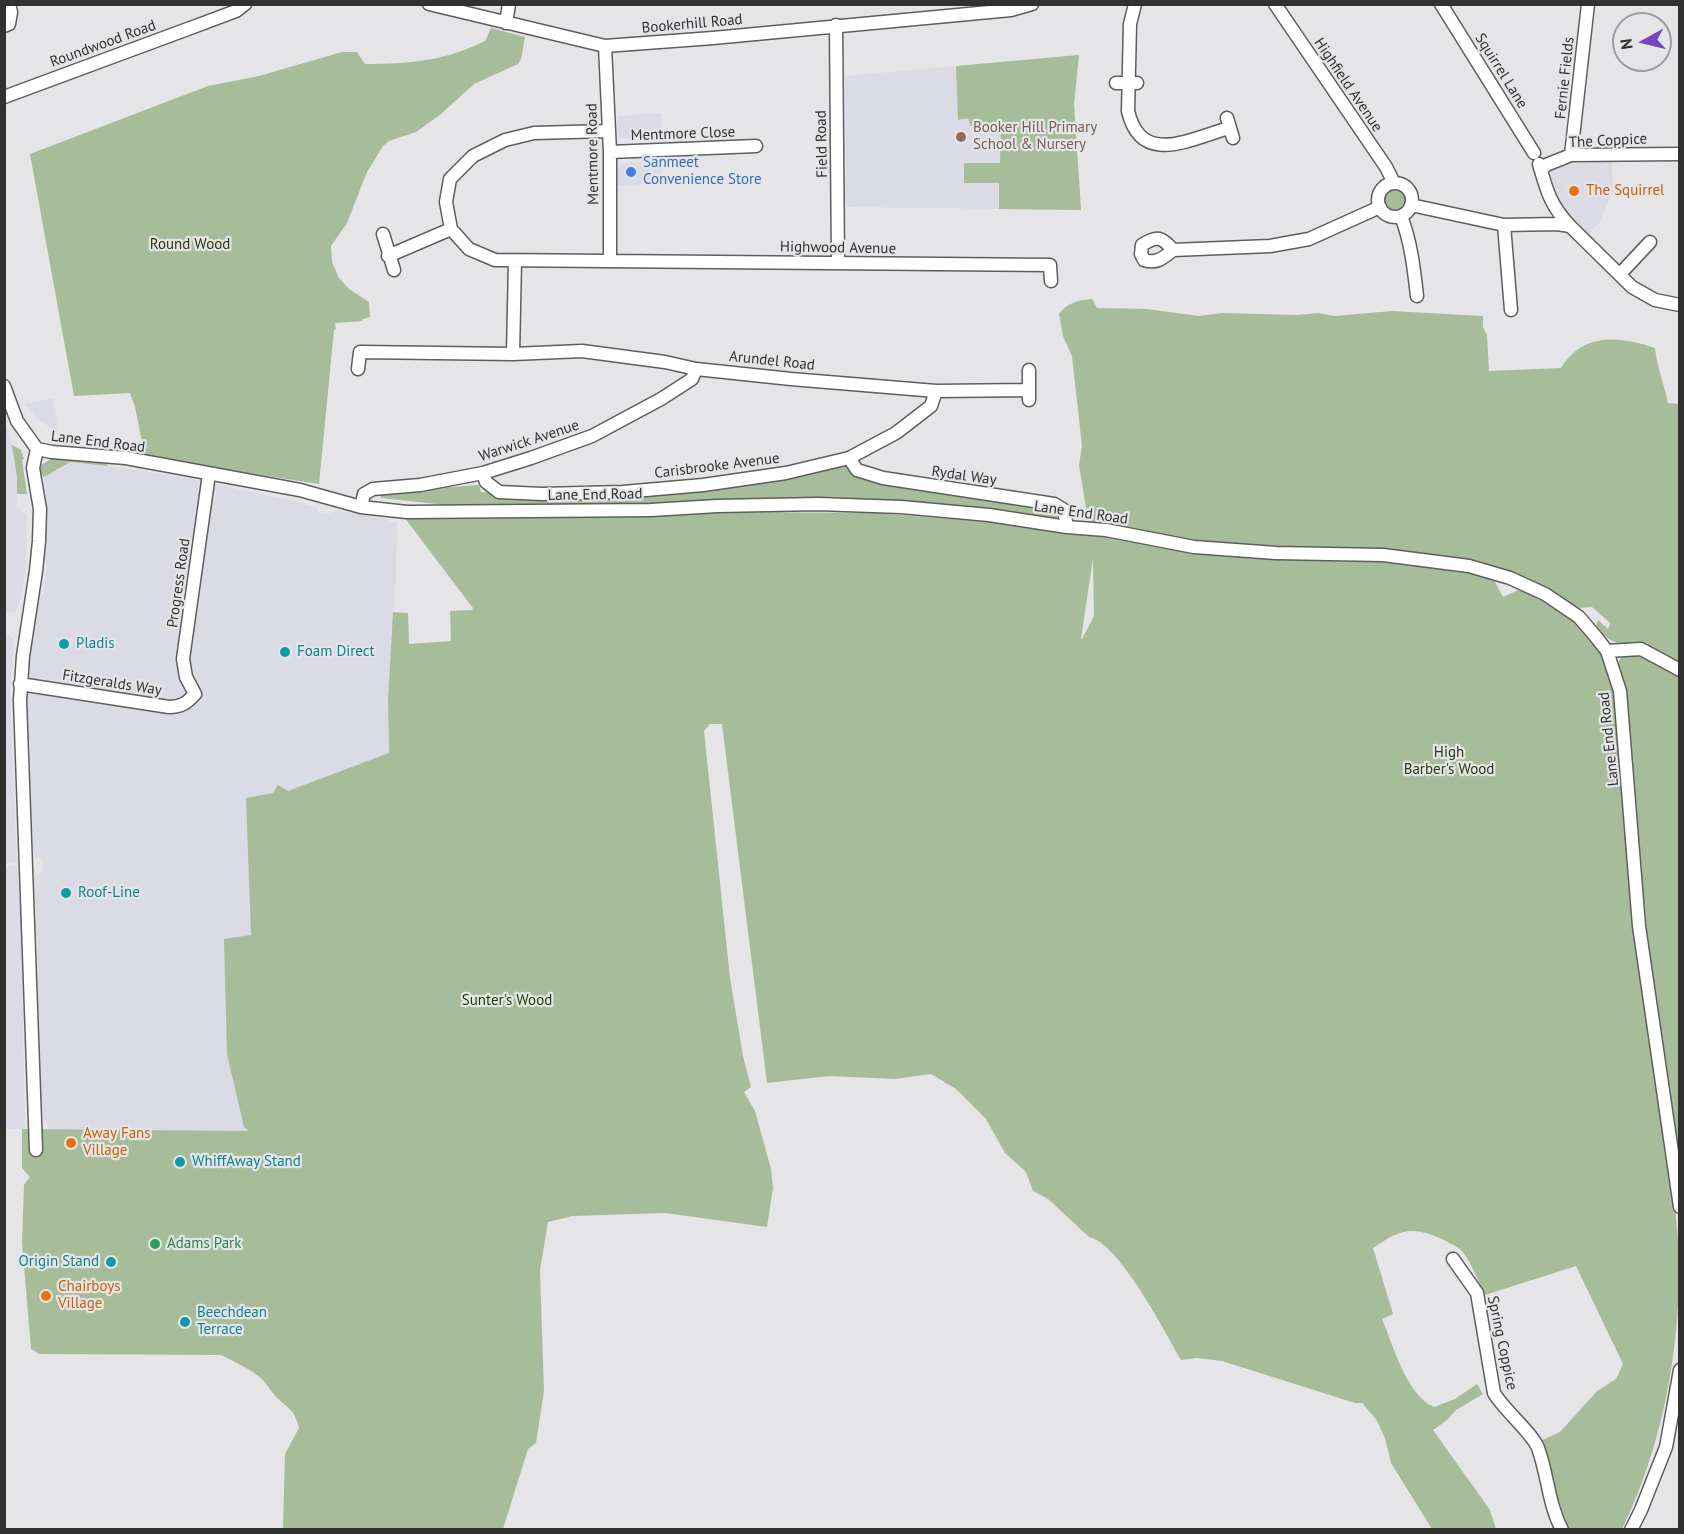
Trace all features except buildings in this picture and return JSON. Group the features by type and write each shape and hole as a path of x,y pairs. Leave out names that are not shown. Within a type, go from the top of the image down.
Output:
{"street":[{"path":"4,26 9,24 11,12 9,4"},
{"name":"Roundwood Road","path":"4,97 185,30 236,10 245,4"},
{"name":"Bookerhill Road","path":"429,4 605,46 1011,10 1032,4"},
{"path":"506,23 509,4"},
{"path":"1135,4 1130,24 1127,84 1128,111 1137,135 1157,145 1169,145 1230,128"},
{"name":"Highfield Avenue","path":"1275,4 1386,167 1394,183"},
{"name":"Squirrel Lane","path":"1441,4 1538,161 1543,183 1556,211 1589,247 1620,274 1632,288 1655,300 1680,305"},
{"name":"Fernie Fields","path":"1571,155 1588,4"},
{"name":"Field Road","path":"836,25 838,263"},
{"name":"Mentmore Road","path":"605,46 610,152 609,261"},
{"path":"388,256 451,229 446,202 450,179 473,156 505,140 534,133 608,131"},
{"name":"Mentmore Close","path":"610,152 756,146"},
{"name":"The Coppice","path":"1538,161 1546,165 1571,155 1680,154"},
{"path":"1394,183 1402,184 1412,197 1412,205 1401,216 1388,216 1380,207 1379,194 1388,185 1394,183"},
{"path":"1412,205 1504,225 1557,224 1570,226"},
{"path":"1173,250 1270,246 1309,239 1380,207"},
{"path":"1401,216 1414,265 1417,296"},
{"path":"1504,225 1512,310"},
{"name":"Highwood Avenue","path":"451,229 469,249 495,260 1050,265 1051,281"},
{"path":"383,234 394,270"},
{"path":"1620,274 1650,242"},
{"path":"513,354 515,261"},
{"name":"Arundel Road","path":"358,369 360,352 513,354 582,351 665,362 696,369 936,391 1029,395 1029,370"},
{"name":"Warwick Avenue","path":"361,507 364,494 372,489 420,485 483,473 531,459 592,436 661,399 692,379 696,369"},
{"name":"Lane End Road","path":"4,386 17,421 38,449 126,458 314,493 361,507 407,512 439,512 651,510 717,506 869,504 989,515 1067,527 1106,530 1194,547 1276,553 1383,555 1469,566 1510,578 1545,594 1579,617 1607,651 1616,672 1623,710 1639,926 1680,1207"},
{"name":"Carisbrooke Avenue","path":"483,473 486,482 499,492 542,494 623,492 703,485 786,473 849,458 896,433 931,406 936,391"},
{"path":"36,1150 20,759 20,684 39,541 40,509 33,468 38,449"},
{"name":"Rydal Way","path":"849,458 857,470 883,478 1054,504 1064,510 1067,527"},
{"name":"Progress Road","path":"195,694 186,677 183,659 209,474"},
{"path":"1607,651 1641,650 1680,670"},
{"name":"Fitzgeralds Way","path":"20,684 169,707 187,703 195,694"},
{"name":"Spring Coppice","path":"1452,1259 1477,1293 1494,1393 1501,1405 1538,1445 1554,1514 1562,1530"},
{"path":"1631,1530 1666,1447 1680,1370"}],"shaded area":[{"name":"Booker Hill Primary School & Nursery","path":"1079,55 1074,104 1081,210 846,207 845,76"},
{"path":"661,113 663,135 622,139 618,135 617,116"},
{"path":"661,160 662,183 618,186 617,166 625,163"},
{"path":"1612,161 1613,192 1599,223 1587,236 1571,221 1560,206 1547,176 1556,165"},
{"path":"53,398 59,434 38,419 24,404"},
{"path":"4,417 12,445 17,477 17,507 27,515 26,568 20,601 15,612 5,613"},
{"path":"70,462 133,469 191,479 295,501 317,508 318,513 326,514 336,511 382,517 392,522 397,520 388,700 389,766 278,1132 48,1129 47,1121 43,1121 41,1115 37,937 35,937 33,920 36,915 34,877 42,872 43,860 35,857 33,853 29,756 31,756 30,739 27,739 26,715 28,714 25,700 37,598 44,592 47,563 45,559 47,512 44,477"},
{"path":"4,631 14,640 10,690 17,863 5,864"},
{"path":"17,865 21,927 25,1129 5,1129 4,867"}],"green space":[{"name":"Round Wood","path":"491,28 525,37 518,64 474,84 441,114 416,132 389,141 383,146 367,172 347,223 331,246 332,262 339,278 349,289 369,302 370,317 362,321 335,323 319,484 145,457 130,393 74,396 30,154 208,86 259,76 342,52 357,52 365,64 412,62 441,57 485,41"},
{"path":"1079,55 1074,104 1081,210 999,209 999,183 964,183 964,163 1000,163 1001,126 971,126 968,118 958,120 956,66"},
{"path":"1395,186 1404,190 1408,199 1404,208 1395,212 1386,208 1382,199 1386,190"},
{"path":"1092,299 1097,308 1147,309 1199,316 1222,313 1297,315 1319,313 1334,316 1392,311 1483,316 1483,327 1487,335 1489,371 1561,368 1580,348 1603,340 1629,341 1655,348 1668,403 1680,404 1679,1162 1666,1089 1646,924 1626,690 1619,665 1623,655 1630,653 1646,658 1622,640 1627,644 1613,641 1603,634 1596,627 1598,620 1608,629 1610,623 1592,607 1578,608 1556,593 1521,576 1469,562 1225,547 1100,526 1092,522 1086,508 1079,465 1082,446 1072,356 1063,336 1059,314 1073,303"},
{"path":"12,445 21,450 24,459 22,460 27,494 17,494"},
{"path":"54,457 107,464 108,466 70,462 44,477 41,474 41,465"},
{"path":"842,462 853,469 1058,510 1059,516 1055,519 957,506 862,501 605,509 483,509 381,498 380,492 479,485 481,492 564,496"},
{"path":"725,512 876,513 1118,535 1169,548 1243,557 1409,561 1493,578 1503,597 1521,589 1582,627 1600,652 1616,692 1635,921 1655,1080 1673,1191 1679,1261 1676,1330 1666,1399 1648,1465 1622,1529 1566,1529 1546,1451 1540,1441 1560,1432 1597,1391 1616,1379 1623,1364 1576,1266 1485,1295 1461,1250 1437,1237 1418,1231 1403,1232 1373,1248 1393,1314 1382,1319 1402,1369 1416,1392 1434,1407 1455,1399 1477,1384 1483,1394 1456,1410 1433,1430 1490,1510 1496,1529 1432,1529 1391,1463 1385,1438 1376,1419 1362,1403 1355,1403 1222,1361 1197,1358 1181,1360 1153,1310 1114,1255 1101,1243 1089,1237 1048,1199 1033,1191 1026,1172 1005,1153 986,1119 956,1089 931,1074 895,1079 829,1076 767,1083 722,724 710,724 704,731 730,978 743,1056 751,1087 744,1092 755,1111 771,1169 773,1188 767,1227 665,1213 573,1216 548,1222 540,1270 544,1391 536,1443 528,1449 503,1529 283,1529 285,1454 299,1428 291,1410 257,1375 221,1355 39,1354 31,1349 22,1242 24,1185 30,1177 22,1168 22,1129 249,1131 244,1127 227,1054 224,939 251,935 246,798 273,793 278,785 288,791 389,753 388,700 393,612 408,613 409,644 451,641 450,611 472,610 473,608 404,517 549,517","holes":["1093,558 1094,616 1081,639"]}],"place":[{"name":"Booker Hill Primary School & Nursery","path":"961,137"},
{"name":"Sanmeet Convenience Store","path":"631,172"},
{"name":"The Squirrel","path":"1574,191"},
{"name":"Pladis","path":"64,644"},
{"name":"Foam Direct","path":"285,652"},
{"name":"Roof-Line","path":"66,893"},
{"name":"Away Fans Village","path":"71,1143"},
{"name":"WhiffAway Stand","path":"180,1162"},
{"name":"Adams Park","path":"155,1244"},
{"name":"Origin Stand","path":"111,1262"},
{"name":"Chairboys Village","path":"46,1296"},
{"name":"Beechdean Terrace","path":"185,1322"}],"park label":[{"name":"High Barber's Wood","path":"1449,762"},
{"name":"Sunter's Wood","path":"507,1001"}]}
